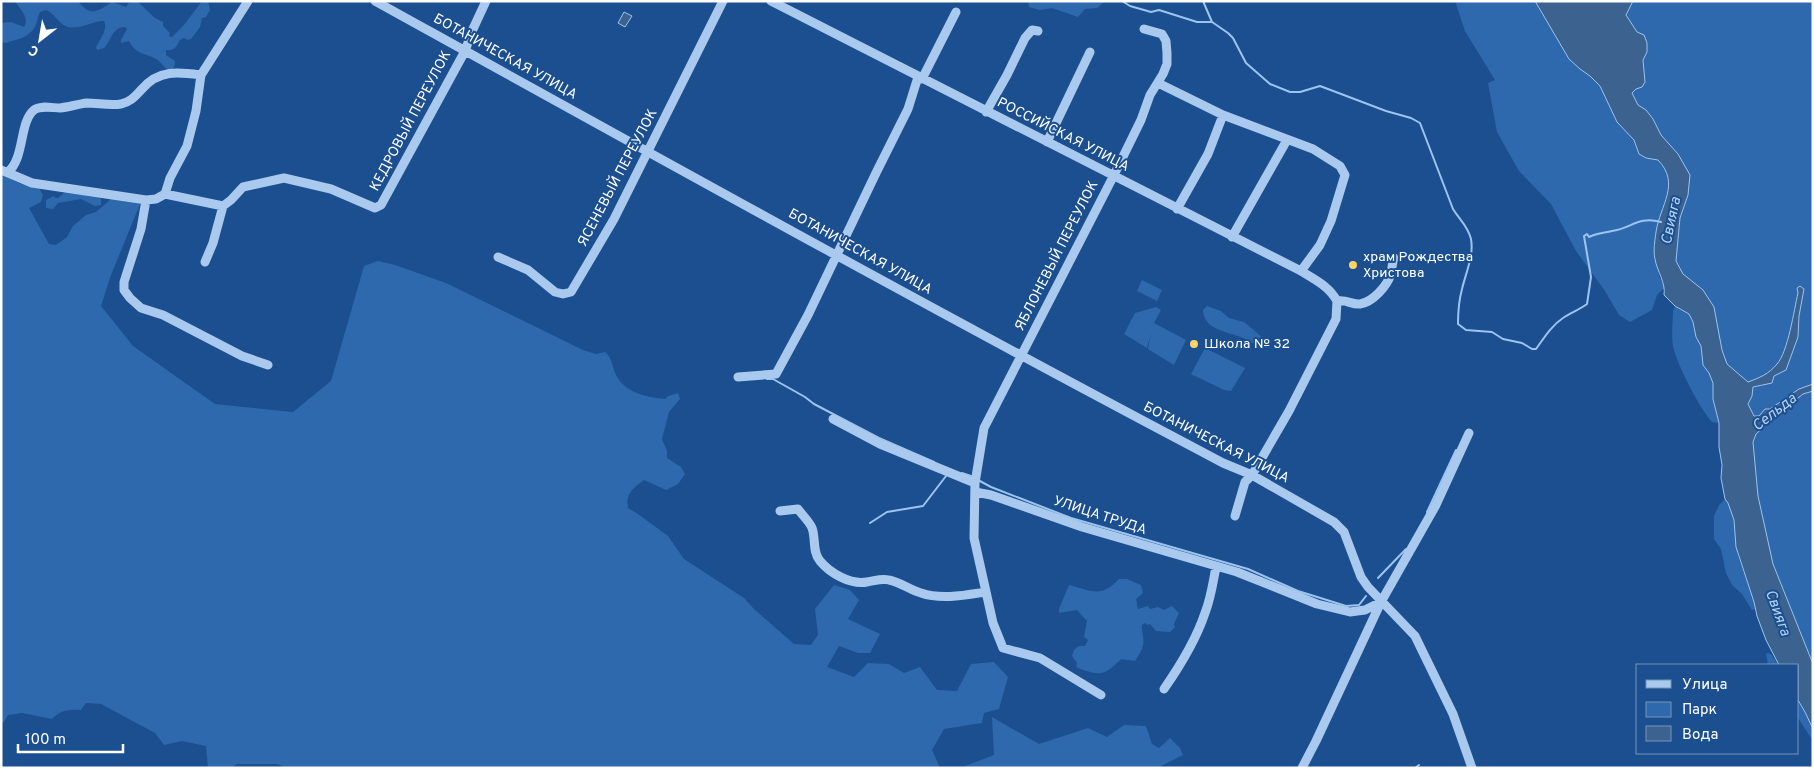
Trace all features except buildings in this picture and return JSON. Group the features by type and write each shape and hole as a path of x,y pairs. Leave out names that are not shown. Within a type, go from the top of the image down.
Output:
{"street":[{"path":"165,194 170,178 188,146 202,75 248,1"},
{"name":"БОТАНИЧЕСКАЯ УЛИЦА","path":"375,1 648,153 1021,356 1223,463 1252,475 1334,522 1344,532 1361,577 1381,602"},
{"name":"КЕДРОВЫЙ ПЕРЕУЛОК","path":"223,206 243,187 284,178 331,189 375,208 381,205 465,51 486,1"},
{"name":"ЯСЕНЕВЫЙ ПЕРЕУЛОК","path":"498,257 528,270 555,292 563,294 571,292 614,219 723,1"},
{"name":"РОССИЙСКАЯ УЛИЦА","path":"771,1 1301,271 1325,286 1332,292 1337,301"},
{"path":"738,377 776,374 808,315 908,109 920,78 956,12"},
{"name":"ЯБЛОНЕВЫЙ ПЕРЕУЛОК","path":"1101,695 1040,658 1003,648 992,623 974,538 975,488 978,453 984,428 1114,175 1141,120 1150,95 1167,64 1166,40 1162,34 1144,28"},
{"path":"986,112 1025,38 1032,30 1038,31"},
{"path":"1047,142 1090,52"},
{"path":"5,171 14,166 28,120 32,111 38,108 61,108 85,103 119,104 133,99 148,82 164,74 174,72 202,75"},
{"path":"1158,82 1223,115 1313,149 1340,166 1345,176 1331,221 1320,245 1301,271"},
{"path":"1177,209 1208,154 1223,115"},
{"path":"1232,237 1287,140"},
{"path":"5,171 32,183 146,200 156,199 165,194 223,206 213,243 205,262"},
{"path":"146,200 137,242 126,272 124,290 141,308 162,314 242,356 268,366"},
{"path":"1234,516 1245,482 1252,475 1289,411 1336,319 1337,301 1346,300 1359,304 1371,300 1391,274 1394,258"},
{"name":"УЛИЦА ТРУДА","path":"833,419 880,444 991,495 1082,527 1245,574 1317,604 1350,612 1365,610 1381,602"},
{"path":"1302,768 1381,602 1436,505 1469,434"},
{"path":"780,511 798,509 812,528 816,553 820,561 844,579 853,583 881,579 891,580 932,596 962,596 986,592"},
{"path":"1164,689 1178,668 1200,627 1216,567"},
{"path":"1381,602 1415,636 1453,714 1472,768"}],"green space":[{"path":"15,1 78,1 86,9 94,11 112,2 126,7 130,1 137,1 155,18 163,22 163,26 170,33 169,36 172,37 184,25 202,1 208,1 210,10 206,17 202,18 200,27 191,39 184,38 173,49 166,50 166,55 175,61 173,69 170,69 166,68 156,59 135,49 129,41 121,43 127,29 125,27 114,32 107,45 97,50 96,47 104,31 104,21 73,28 62,24 46,10 40,12 37,23 27,35 9,42 1,42 1,23 11,22 24,27 26,23 24,14"},
{"path":"1028,1 1105,1 1097,8 1085,9 1078,17 1052,8 1040,10 1029,7"},
{"path":"1455,1 1535,1 1569,59 1590,75 1600,86 1617,122 1634,140 1639,154 1646,158 1658,160 1668,174 1669,188 1656,231 1659,276 1665,287 1657,295 1652,310 1630,322 1619,315 1605,291 1576,251 1551,204 1519,171 1497,132 1488,83 1495,80 1465,31"},
{"path":"1633,1 1813,1 1813,664 1773,564 1758,496 1753,442 1765,409 1759,416 1754,416 1748,404 1752,396 1727,364 1703,290 1683,274 1676,261 1680,218 1688,195 1678,154 1661,135 1646,110 1638,105 1632,94 1636,88 1645,82 1643,60 1647,52 1626,15"},
{"path":"1,175 21,184 39,188 43,195 41,202 29,208 49,244 56,245 67,237 73,226 86,215 96,212 111,199 140,204 111,275 101,306 133,346 215,404 293,412 331,381 364,266 378,261 446,283 583,350 596,354 605,352 619,380 636,393 665,399 678,393 680,399 669,412 662,439 667,451 667,458 681,467 685,474 678,484 666,490 644,480 631,492 627,503 628,508 668,536 684,559 744,598 794,644 811,645 818,635 815,609 834,585 850,590 859,600 848,619 880,634 870,653 858,653 839,646 827,667 854,677 868,663 889,664 904,673 920,667 937,690 957,691 971,664 994,662 1008,677 999,709 984,713 982,723 944,729 932,750 940,768 287,768 277,764 237,764 231,768 208,768 206,746 182,741 164,745 155,733 101,704 86,703 81,710 65,711 52,719 22,713 8,715 3,723 1,721"},
{"path":"65,192 98,196 101,199 101,205 95,206 81,199 58,203 53,209 46,208 46,200 54,196 58,198"},
{"path":"1142,280 1162,290 1157,301 1137,291"},
{"path":"1207,306 1221,311 1229,318 1244,322 1262,337 1262,341 1254,344 1244,338 1212,326 1204,317 1203,310"},
{"path":"1675,306 1689,314 1693,322 1696,337 1701,346 1703,365 1713,383 1713,399 1719,423 1712,422 1701,407 1675,354 1672,333"},
{"path":"1156,307 1161,310 1154,323 1186,340 1174,365 1148,349 1151,333 1147,348 1124,334 1135,313"},
{"path":"1205,348 1245,368 1231,391 1224,390 1191,374"},
{"path":"1725,499 1733,515 1736,545 1755,609 1752,610 1742,594 1732,585 1726,573 1721,549 1714,539 1714,516 1719,505"},
{"path":"1119,579 1127,579 1141,585 1143,593 1136,599 1138,609 1148,606 1150,609 1158,607 1164,610 1172,606 1179,613 1174,624 1175,627 1170,632 1156,631 1150,624 1147,625 1145,623 1142,625 1142,650 1135,661 1121,659 1110,669 1100,673 1076,667 1077,663 1072,656 1074,650 1079,646 1085,646 1088,640 1084,637 1087,621 1077,610 1059,613 1069,585 1090,591 1101,591 1113,585"},
{"path":"1766,654 1771,654 1777,664 1768,664"},
{"path":"1799,702 1809,720 1813,741 1799,720"},
{"path":"992,717 1039,744 1088,728 1107,737 1124,725 1146,726 1152,744 1159,748 1170,738 1180,748 1183,755 1157,768 960,768 994,755"}],"water":[{"path":"1535,1 1633,1 1626,15 1637,32 1644,35 1647,43 1647,52 1643,60 1645,82 1642,87 1632,93 1638,105 1646,110 1661,135 1678,154 1690,175 1688,195 1680,218 1676,261 1683,274 1703,290 1714,307 1722,350 1727,364 1748,382 1767,373 1781,358 1790,330 1798,293 1797,288 1800,286 1804,289 1799,316 1798,337 1786,370 1774,376 1772,383 1753,387 1752,396 1748,404 1754,416 1759,416 1765,409 1770,409 1799,389 1813,384 1813,391 1803,394 1777,415 1756,434 1753,442 1758,496 1773,564 1813,664 1813,729 1799,702 1799,664 1778,664 1766,640 1757,616 1736,547 1734,520 1725,499 1721,478 1719,423 1713,399 1713,383 1703,365 1701,346 1696,337 1693,322 1689,314 1675,306 1664,295 1664,286 1656,264 1654,249 1658,222 1669,186 1665,169 1658,160 1646,158 1639,154 1634,140 1617,122 1600,86 1569,59"},
{"path":"624,12 632,16 625,27 618,23"}],"waterway":[{"name":"Свияга","path":"1122,1 1130,6 1151,12 1159,10 1197,22 1212,22 1233,38 1246,63 1270,84 1290,92 1300,92 1320,86 1386,111 1411,118 1420,123 1453,209 1470,234 1472,245 1471,258 1461,293 1458,315 1458,324 1466,330 1492,332 1503,339 1522,343 1532,349 1536,349 1548,332 1559,321 1587,304 1591,277 1584,236 1587,234 1589,237 1619,230 1646,220 1661,222"},
{"path":"1203,1 1212,22"},
{"path":"767,379 773,379 814,404 879,438 934,462"},
{"path":"1427,512 1456,450"},
{"path":"962,473 971,476"},
{"path":"870,523 887,512 923,506 946,476"},
{"path":"978,480 991,487 1071,518 1248,569 1298,591 1346,606 1359,605 1366,596"},
{"path":"1378,578 1406,549"},
{"path":"1415,768 1419,765"}],"place":[{"name":"храм Рождества Христова","path":"1353,265"},
{"name":"Школа № 32","path":"1194,344"}],"water label":[{"name":"Сельда","path":"1775,413"}]}
